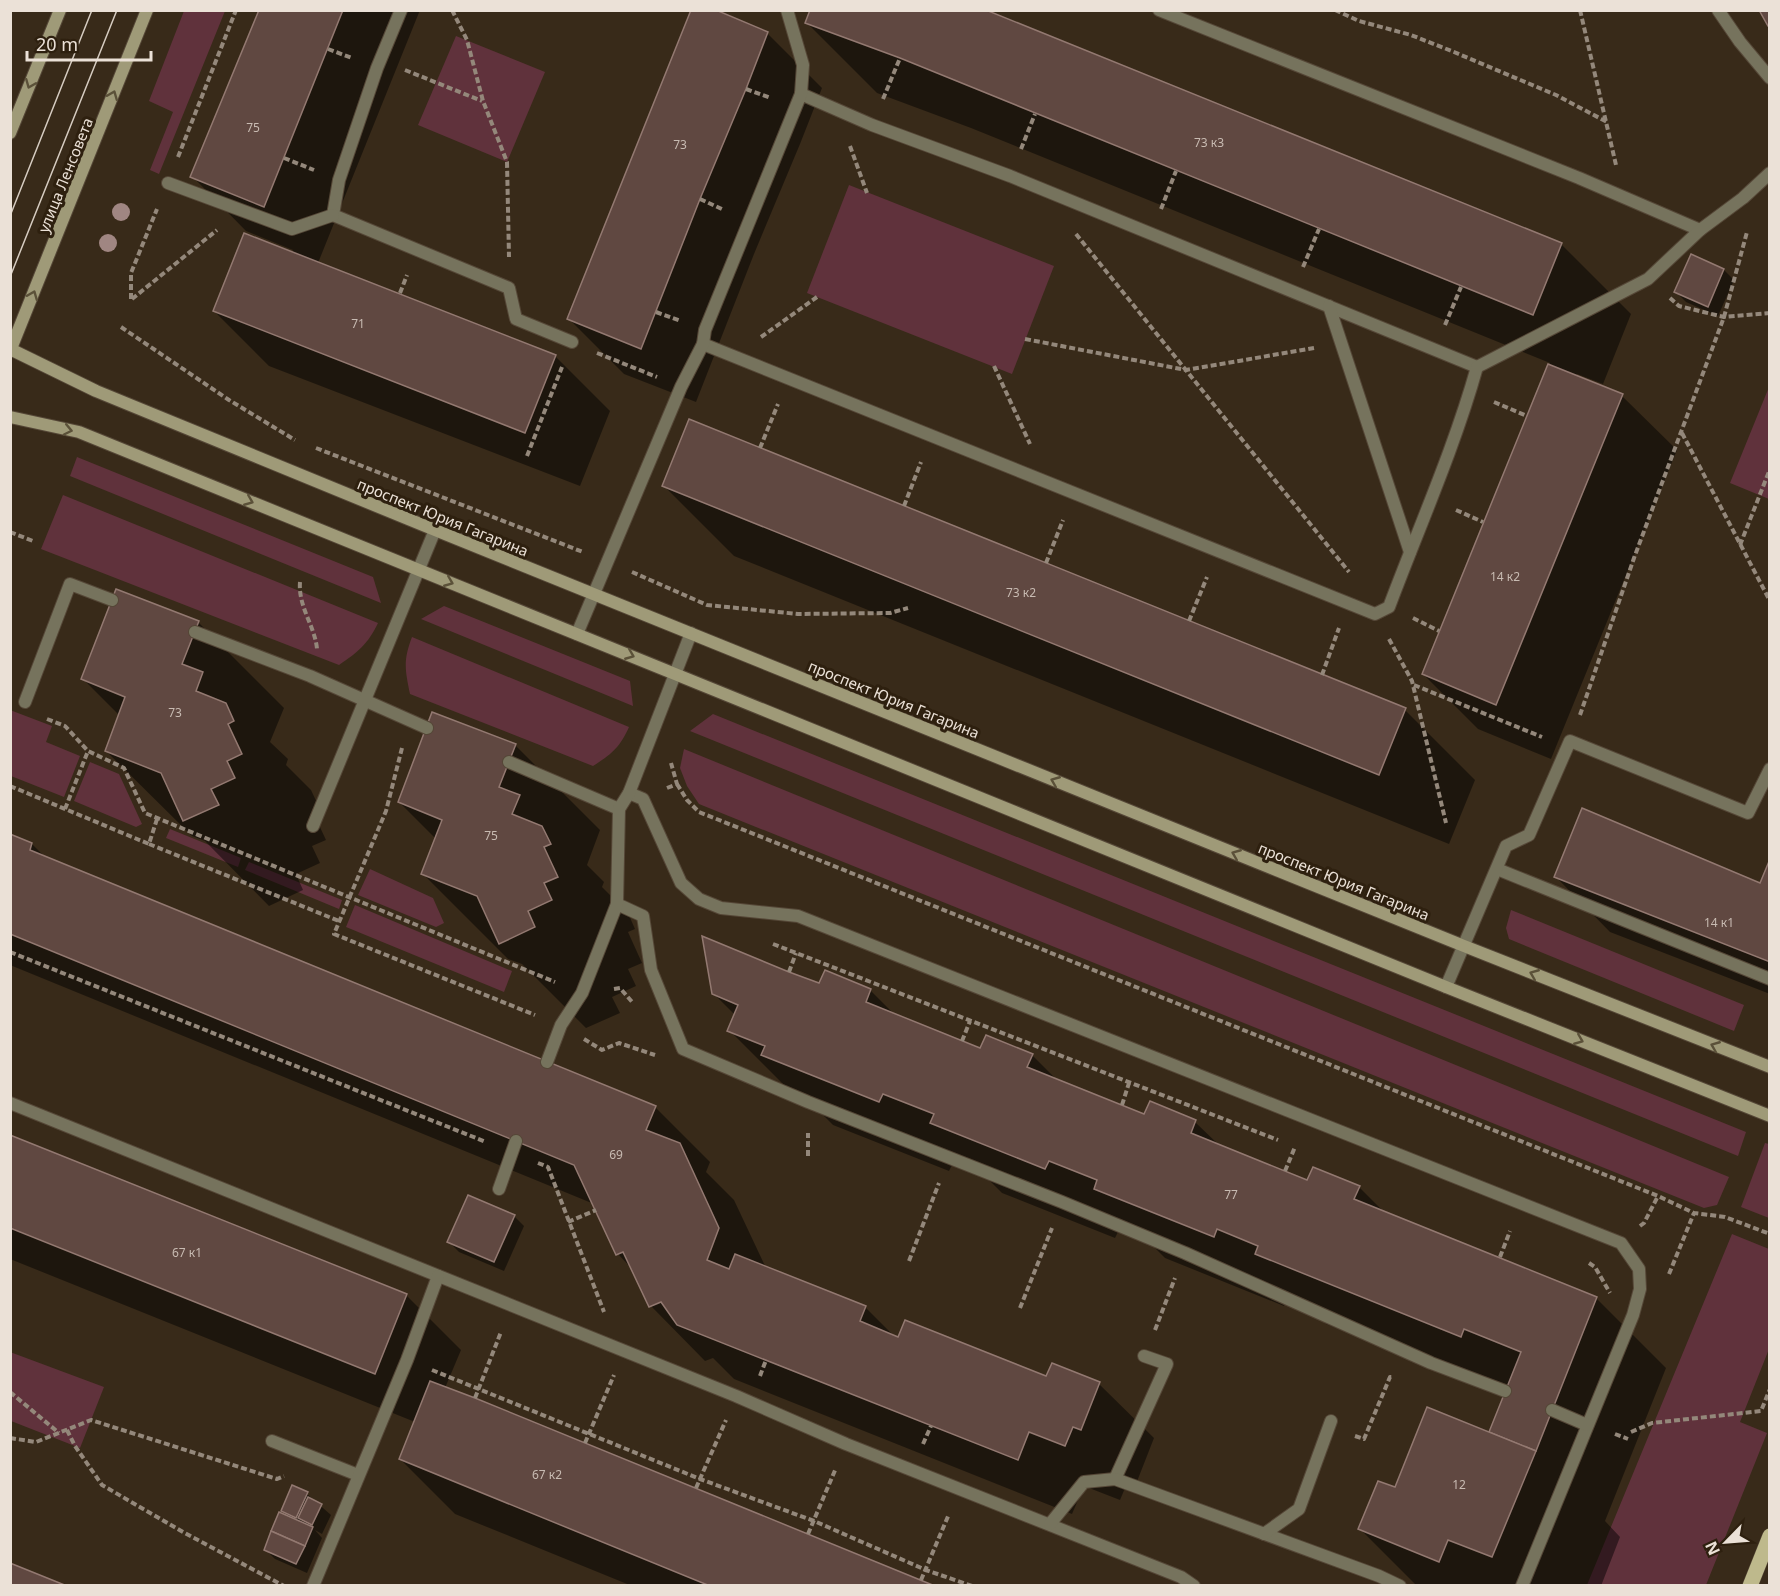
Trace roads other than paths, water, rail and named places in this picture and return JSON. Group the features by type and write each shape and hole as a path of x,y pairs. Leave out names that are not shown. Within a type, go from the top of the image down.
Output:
{"main road":[{"path":"10,133 60,10"},
{"name":"улица Ленсовета","path":"11,350 147,10"},
{"name":"проспект Юрия Гагарина","path":"11,350 96,391 435,530 1464,946 1770,1067"},
{"path":"10,417 79,432 1446,987 1770,1116"},
{"path":"1750,1586 1770,1536"}],"lane":[{"path":"333,215 339,180 377,68 401,10"},
{"path":"577,634 681,387 703,344 705,330 801,94 803,65 787,10"},
{"path":"1159,10 1624,197 1700,230"},
{"path":"1718,10 1740,42 1770,78"},
{"path":"801,94 872,125 1010,176 1478,367"},
{"path":"703,344 1348,604 1378,613 1389,607 1431,499 1478,367 1648,279 1700,230 1743,198 1770,173"},
{"path":"168,183 292,229 333,215 509,288 516,320 572,342"},
{"path":"1329,306 1410,552"},
{"path":"313,826 435,530"},
{"path":"26,702 70,584 112,600"},
{"path":"195,632 310,676 427,728"},
{"path":"547,1062 561,1025 582,993 617,904 619,809 629,793 691,633"},
{"path":"1446,987 1506,846 1529,835 1569,744 1748,813 1770,770"},
{"path":"509,762 619,809"},
{"path":"629,793 643,799 681,883 699,899 721,908 798,916 1621,1243 1639,1269 1640,1289 1633,1315 1522,1586"},
{"path":"1497,869 1770,979"},
{"path":"617,904 643,916 651,970 683,1049 808,1102 1185,1253 1431,1363 1505,1391"},
{"path":"10,1103 736,1396 846,1444 1181,1577 1194,1586"},
{"path":"499,1189 514,1147"},
{"path":"313,1586 407,1360 438,1276"},
{"path":"1115,1479 1167,1364 1144,1356"},
{"path":"1552,1410 1587,1425"},
{"path":"1264,1534 1299,1509 1330,1424"},
{"path":"272,1441 358,1475"},
{"path":"1050,1524 1084,1482 1115,1479 1379,1576 1400,1586"}],"tram line":[{"path":"10,216 92,10"},
{"path":"10,277 117,10"}]}
